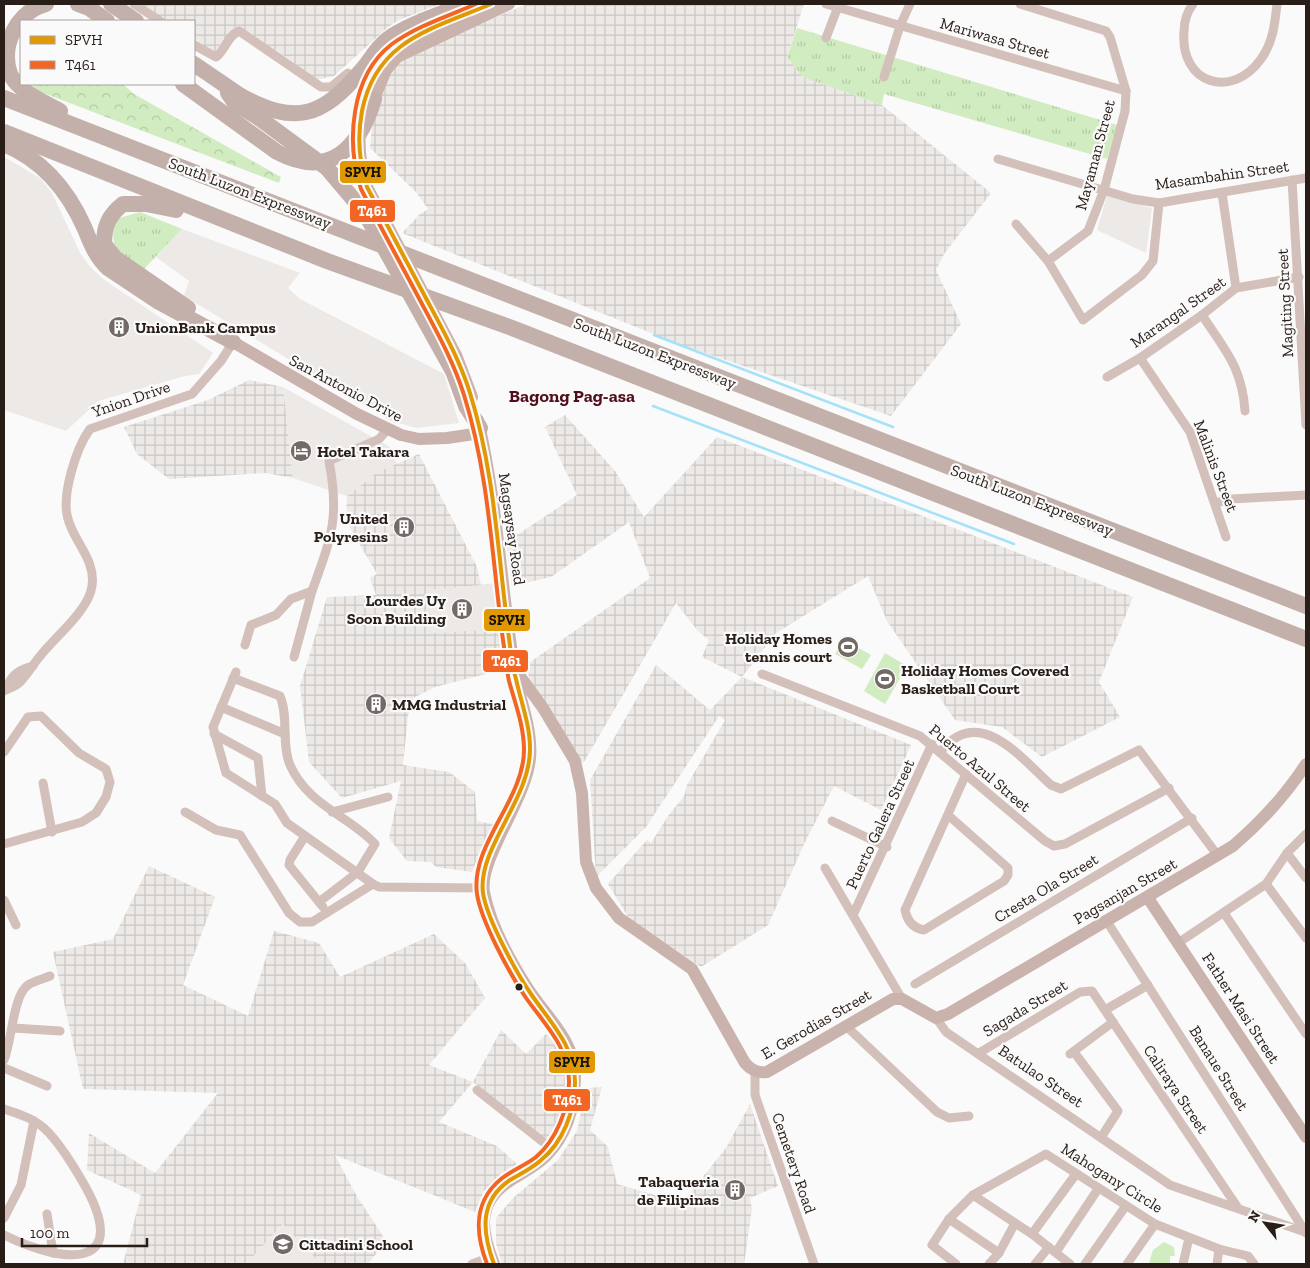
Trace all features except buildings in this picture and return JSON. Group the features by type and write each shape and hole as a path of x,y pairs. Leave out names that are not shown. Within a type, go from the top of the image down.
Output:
{"highway":[{"path":"4,19 23,4"},
{"path":"20,84 10,75 6,54 10,32 23,16 46,4"},
{"path":"78,4 89,8 106,20"},
{"path":"111,4 135,20"},
{"path":"195,65 241,96 262,107 283,114 300,115 315,110 356,77 388,39 422,21 470,7"},
{"path":"220,82 235,103 259,118 327,168 365,213 453,370 469,402 480,431"},
{"path":"21,85 30,94 125,144"},
{"path":"184,85 277,152 290,158 309,162 330,160 349,148 364,128 374,99"},
{"name":"South Luzon Expressway","path":"4,98 1306,606"},
{"name":"South Luzon Expressway","path":"4,132 234,224 512,328 1306,639"},
{"path":"4,144 24,153 53,177 69,199 90,244 108,268 159,302 218,332"},
{"path":"233,342 115,258 104,244 104,232 112,215 123,204 131,203 158,205 234,224"}],"street":[{"path":"134,4 158,20"},
{"path":"195,46 216,56 220,54 227,41 238,31 313,83 322,87 331,87 342,80 372,44 387,31 447,4"},
{"path":"469,402 456,355 367,187 360,164 359,142 365,98 373,76 382,61 406,42 470,7 491,4"},
{"path":"342,80 374,99 386,70 397,57 509,4"},
{"name":"Mariwasa Street","path":"826,4 1126,91"},
{"path":"884,77 900,26 910,4"},
{"name":"Mayaman Street","path":"1020,4 1106,30 1110,37 1126,91 1125,111 1104,190 1088,231 1048,261"},
{"path":"1191,4 1185,17 1183,42 1188,62 1195,72 1208,81 1222,83 1236,80 1249,72 1262,58 1270,44 1277,4"},
{"path":"826,38 838,6"},
{"name":"Masambahin Street","path":"998,159 1133,199 1159,203 1306,178"},
{"name":"Magiting Street","path":"1292,180 1306,425"},
{"path":"1222,193 1236,288"},
{"path":"1016,224 1048,261 1082,320 1142,275 1153,261 1159,203"},
{"name":"Marangal Street","path":"1107,377 1140,358 1202,315 1236,288 1299,277"},
{"path":"1202,315 1237,370 1244,389 1245,411"},
{"name":"San Antonio Drive","path":"233,342 387,430 419,439 447,438 480,431"},
{"name":"Ynion Drive","path":"4,690 21,681 83,606 92,585 90,564 67,518 71,476 83,439 90,429 192,394 220,362 233,342"},
{"name":"Malinis Street","path":"1140,358 1190,432 1226,537"},
{"path":"294,657 312,591 330,540 334,520 336,503 329,461 379,438 387,430"},
{"name":"Magsaysay Road","path":"480,431 498,538 514,668 519,696 528,725 531,749 529,767 519,798 489,861 483,888"},
{"path":"1215,503 1232,499 1306,495"},
{"path":"245,645 251,625 276,615 291,599 312,591"},
{"path":"4,690 14,673 19,669 33,666"},
{"name":"E. Gerodias Street","path":"514,668 543,708 575,761 582,793 586,862 596,888 620,918 692,969 745,1063 755,1071 766,1072 888,1001 902,999"},
{"name":"Puerto Azul Street","path":"762,674 920,736 941,751 1045,842 1054,846 1065,844 1169,788"},
{"path":"305,836 290,860 289,866 321,905 358,872 376,844 312,795 295,774 287,753 280,696 235,675 214,721 214,734 226,772 278,807 287,824 305,836 358,872 373,884 379,886 483,888 499,937 529,991 556,1028 573,1060 575,1072 574,1100 565,1128 552,1149 538,1163 504,1185 491,1199 486,1209 483,1228 493,1261 472,1264"},
{"path":"221,707 285,734"},
{"path":"4,752 28,717 37,715 44,718 79,753 106,769 110,777 106,797 96,813 82,822 4,844"},
{"path":"941,751 951,738 961,733 974,732 990,735 1002,741 1051,785 1061,789 1137,750 1142,752 1218,856"},
{"path":"214,734 258,758 262,796"},
{"name":"Puerto Galera Street","path":"853,915 887,847 932,744"},
{"name":"Pagsanjan Street","path":"936,1018 948,1014 1218,856 1250,832 1280,800 1306,764"},
{"path":"948,814 1008,868 1008,875 1004,881 924,930 919,929 914,927 905,910 948,814 966,774"},
{"path":"43,783 52,832"},
{"path":"332,812 388,797"},
{"path":"184,812 216,830 240,835 289,912 300,922 312,922 373,884"},
{"name":"Cresta Ola Street","path":"915,984 1192,818"},
{"path":"832,821 887,847"},
{"path":"1178,943 1266,884 1287,853 1306,834"},
{"path":"1287,853 1306,878"},
{"path":"826,868 902,999"},
{"path":"1266,884 1306,938"},
{"name":"Father Masi Street","path":"1148,898 1306,1137"},
{"path":"4,900 16,925"},
{"path":"1224,913 1306,1034"},
{"name":"Banaue Street","path":"1106,920 1306,1232"},
{"path":"4,1060 13,1028 18,998 22,990 28,984 50,976"},
{"path":"1105,1010 1148,985"},
{"name":"Caliraya Street","path":"1088,990 1095,994 1238,1208"},
{"name":"Sagada Street","path":"979,1053 1080,992 1088,990"},
{"name":"Batulao Street","path":"902,999 936,1018 946,1032 1102,1136 1170,1185 1306,1232"},
{"path":"1102,1136 1118,1111 1072,1053 1113,1022"},
{"path":"846,1026 937,1112 949,1118 969,1116"},
{"path":"13,1028 60,1031"},
{"path":"4,1068 47,1086"},
{"name":"Cemetery Road","path":"755,1071 753,1078 755,1095 814,1264"},
{"path":"477,1090 552,1149"},
{"path":"4,1109 34,1121 46,1130 74,1166 87,1189 101,1225 99,1240 95,1248 84,1256 74,1257 38,1250 4,1235"},
{"path":"4,1218 17,1197 21,1185 34,1121"},
{"name":"Mahogany Circle","path":"956,1264 932,1245 949,1219 973,1195 1046,1154 1125,1207 1154,1224 1219,1249 1248,1256 1254,1264"},
{"path":"1032,1234 1076,1174"},
{"path":"1035,1264 1052,1250 1098,1189"},
{"path":"973,1195 1032,1234 1070,1264"},
{"path":"1085,1264 1125,1207"},
{"path":"47,1214 53,1253"},
{"path":"949,1219 999,1253"},
{"path":"989,1264 999,1253 1015,1224"},
{"path":"1127,1264 1154,1224"},
{"path":"1183,1264 1189,1238"},
{"path":"1217,1264 1219,1249"}],"shaded area":[{"path":"137,4 440,4 399,20 388,27 334,76 311,81 291,60 236,27 216,53 203,48 195,41 195,20 164,20"},
{"path":"527,4 804,4 787,57 803,77 882,105 991,193 944,254 936,270 961,324 891,416 676,343 402,233 420,214 428,209 416,192 370,148 373,117 385,80 405,56"},
{"path":"4,157 40,178 52,193 80,253 90,267 103,279 213,353 199,374 185,376 98,401 66,431 4,410"},
{"path":"1107,196 1152,208 1146,253 1097,230"},
{"path":"182,229 300,273 288,288 300,299 444,374 459,423 416,428 391,421 184,296 189,281 156,257"},
{"path":"249,380 283,387 293,478 266,473 169,479 137,454 124,427 208,400"},
{"path":"283,387 390,447 397,464 378,472 347,496 293,478"},
{"path":"565,415 615,471 644,517 717,437 1133,597 1099,682 1120,717 1042,757 1002,727 955,720 887,621 868,576 776,633 742,677 702,657 709,640 698,631 676,603 584,762 579,762 530,681 526,665 650,578 629,522 551,577 512,586 505,536 517,535 577,495 545,427"},
{"path":"419,454 477,567 481,585 429,590 434,633 500,629 509,668 435,687 413,698 408,716 403,765 449,772 475,792 477,821 498,825 478,856 472,872 436,867 431,862 407,861 389,838 401,781 342,798 309,762 300,686 327,597 376,595 370,578 377,574 346,521 347,496 378,472"},
{"name":"Lourdes Uy Soon Building","path":"497,583 500,629 434,634 429,590"},
{"path":"656,665 710,710 742,677 911,745 881,810 834,786 805,842 768,925 701,967 630,920 608,884 647,840 651,843 668,816 684,796 687,785 725,720 719,716 646,827 596,877 590,780"},
{"path":"149,866 215,897 183,985 248,1016 274,931 319,943 340,977 434,934 465,963 485,998 429,1065 473,1082 439,1122 497,1146 517,1164 484,1191 475,1212 335,1155 355,1193 386,1241 368,1264 321,1264 283,1224 246,1264 123,1264 141,1195 87,1170 89,1133 155,1173 218,1093 83,1089 53,952 113,939"},
{"path":"501,1030 526,1054 546,1034 563,1051 568,1067 568,1087 557,1125 548,1141 473,1082"},
{"path":"602,1087 590,1130 608,1147 617,1184 682,1203 726,1148 750,1104 778,1186 750,1198 752,1209 744,1264 502,1264 496,1243 496,1218 513,1198 558,1160 577,1131 586,1088"},
{"name":"Cittadini School","path":"283,1224 321,1264 246,1264"}],"green space":[{"path":"797,28 1117,125 1107,159 884,94 882,105 803,77 787,57"},
{"path":"32,85 124,85 134,94 281,177 279,183 38,91"},
{"path":"140,212 182,229 143,270 122,255 114,242 113,235 119,218"},
{"name":"Holiday Homes tennis court","path":"843,639 871,655 862,669 835,654"},
{"name":"Holiday Homes Covered Basketball Court","path":"885,653 907,666 885,704 864,691"},
{"path":"1164,1242 1174,1247 1175,1256 1170,1256 1170,1264 1149,1263 1153,1250"}],"waterway":[{"path":"654,335 893,427"},
{"path":"653,406 1014,544"}],"transit line":[{"name":"T461","path":"476,4 412,32 392,44 378,58 367,74 360,92 355,111 353,131 356,171 361,189 445,349 460,383 472,425 489,517 507,671 524,741 522,769 516,787 481,858 477,876 477,894 484,918 504,960 524,995 554,1036 565,1058 568,1070 569,1083 564,1113 550,1142 536,1157 501,1179 485,1198 479,1218 479,1230 480,1241 487,1264"},
{"name":"SPVH","path":"491,4 428,30 410,40 393,53 380,68 369,87 360,121 359,140 362,168 367,187 451,347 466,381 478,423 495,515 513,664 530,739 528,767 522,786 488,859 483,876 483,893 490,917 510,959 531,994 560,1035 571,1057 574,1069 573,1104 561,1136 548,1154 540,1161 500,1188 488,1207 486,1218 487,1240 494,1264"}],"place":[{"name":"UnionBank Campus","path":"119,327"},
{"name":"Hotel Takara","path":"301,451"},
{"name":"United Polyresins","path":"404,527"},
{"name":"Lourdes Uy Soon Building","path":"462,609"},
{"name":"Holiday Homes tennis court","path":"848,647"},
{"name":"Holiday Homes Covered Basketball Court","path":"885,679"},
{"name":"MMG Industrial","path":"376,704"},
{"name":"Tabaqueria de Filipinas","path":"735,1190"},
{"name":"Cittadini School","path":"283,1244"}],"district":[{"name":"Bagong Pag-asa","path":"572,396"}]}
